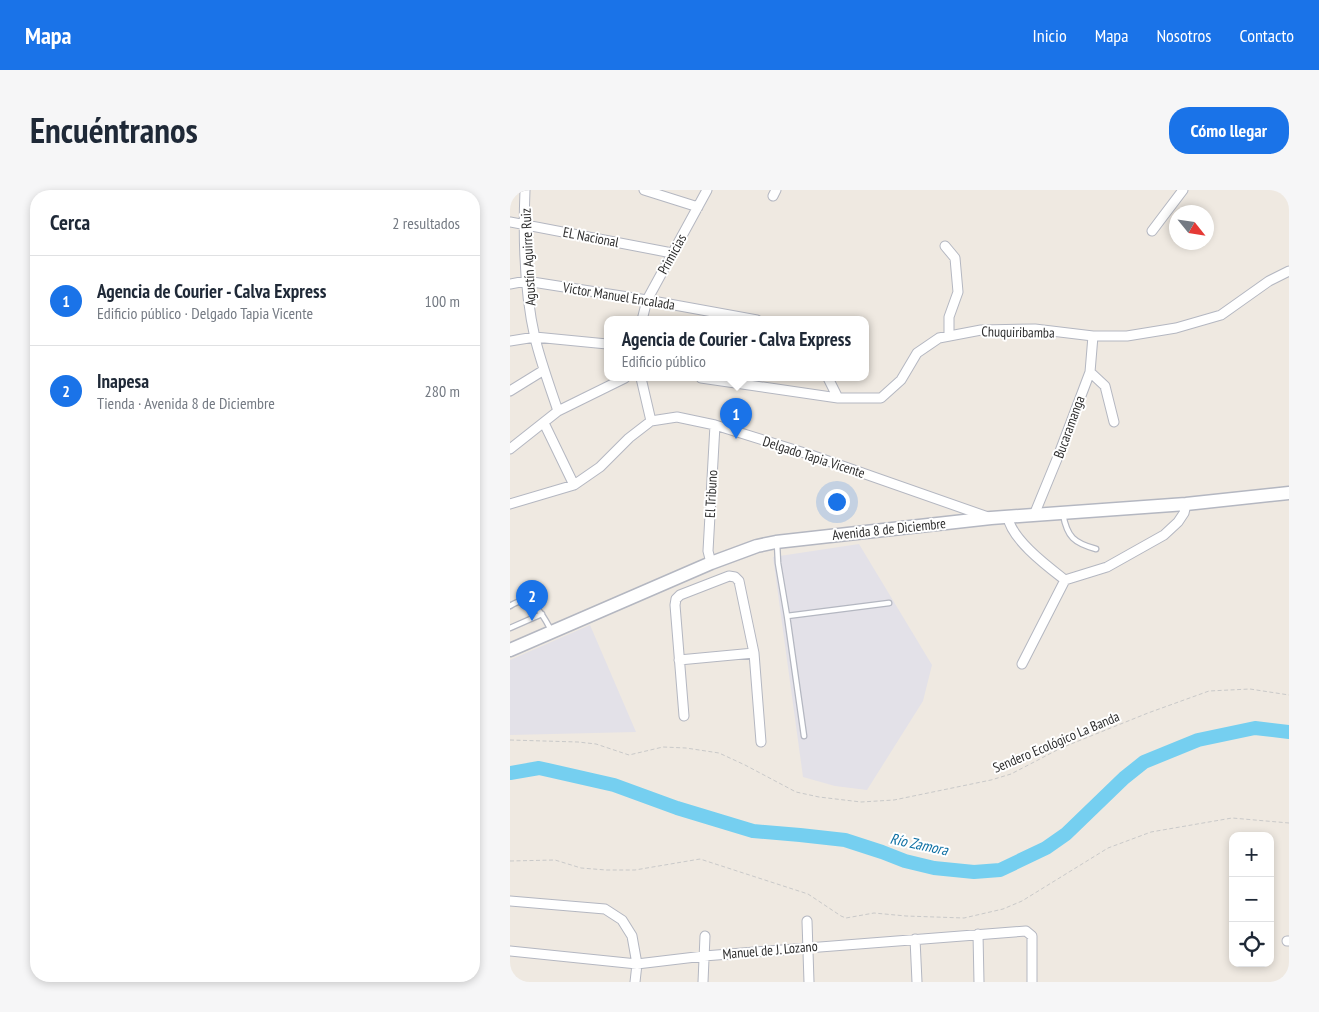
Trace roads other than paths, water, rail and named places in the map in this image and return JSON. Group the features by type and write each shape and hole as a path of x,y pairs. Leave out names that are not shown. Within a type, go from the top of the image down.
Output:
{"main road":[{"name":"Avenida 8 de Diciembre","path":"510,650 706,565 757,546 776,542 991,518 1186,504 1289,493"}],"street":[{"name":"Agustín Aguirre Ruiz","path":"525,190 526,281 535,337 558,411"},
{"path":"644,190 698,207"},
{"name":"Primicias","path":"643,316 647,300 707,190"},
{"path":"1152,231 1183,190"},
{"name":"EL Nacional","path":"510,222 672,253"},
{"path":"946,246 955,258 958,292 949,317 949,336"},
{"name":"Chuquiribamba","path":"722,381 838,398 881,398 901,380 917,353 939,338 981,330 1035,329 1093,336 1127,336 1166,330 1221,315 1270,281 1289,271"},
{"name":"Victor Manuel Encalada","path":"510,284 526,281 735,316"},
{"name":"Bucaramanga","path":"1034,515 1090,372 1093,336"},
{"path":"510,341 535,337 604,344"},
{"path":"510,391 544,370"},
{"path":"1090,372 1105,386 1114,422"},
{"path":"510,449 558,411 619,381"},
{"path":"510,504 574,485 600,467 651,421 642,381"},
{"path":"830,381 838,398"},
{"name":"Delgado Tapia Vicente","path":"651,421 677,417 715,425 811,455 991,518"},
{"path":"544,423 574,485"},
{"name":"El Tribuno","path":"707,585 706,565 715,425"},
{"path":"1022,664 1065,580 1107,567 1164,535 1184,514 1186,504"},
{"path":"1008,517 1009,525 1017,537 1065,580"},
{"path":"684,716 676,599 680,595 729,576 735,577 739,581 754,653 760,742"},
{"path":"679,660 754,653"},
{"path":"510,901 605,909 622,920 632,936 637,964 635,982"},
{"path":"807,922 809,982"},
{"name":"Manuel de J. Lozano","path":"510,951 637,964 808,947 1026,931 1030,932 1032,936 1032,982"},
{"path":"978,934 979,982"},
{"path":"703,982 705,936"},
{"path":"915,939 917,982"}],"lane":[{"path":"1063,513 1068,533 1077,542 1096,550"},
{"path":"776,542 804,736"},
{"path":"510,606 516,602 526,601 535,606 552,632"},
{"path":"787,616 888,603"},
{"path":"510,628 542,614"}],"waterway":[{"name":"Río Zamora","path":"510,773 539,768 614,785 677,808 753,831 845,840 905,861 934,868 974,872 1000,870 1046,848 1066,834 1124,778 1144,762 1198,740 1255,728 1289,732"}],"place":[{"name":"Agencia de Courier - Calva Express","path":"736,439"},
{"name":"Inapesa","path":"532,621"}]}
